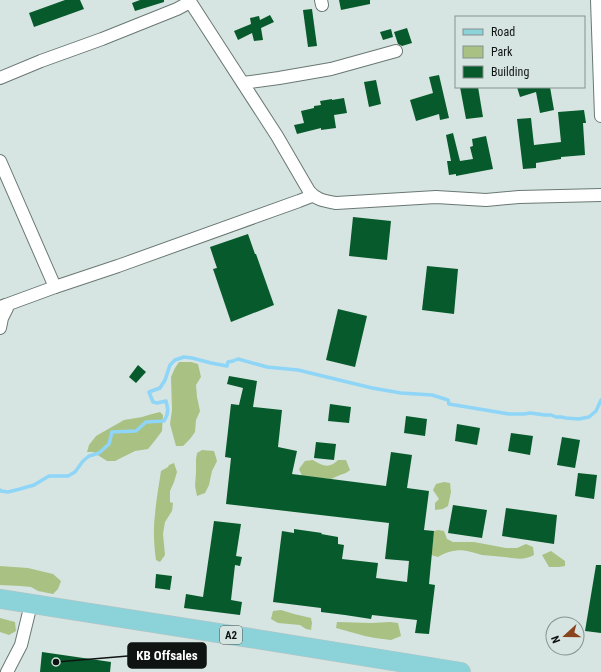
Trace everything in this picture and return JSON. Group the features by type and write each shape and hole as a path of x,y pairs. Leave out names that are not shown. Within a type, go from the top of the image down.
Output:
{"main road":[{"name":"A2","path":"0,599 461,672"}],"street":[{"path":"597,0 601,116"},
{"path":"0,78 177,9 189,1 277,136 309,192 312,196 320,200 336,203 436,197 486,200 519,197 601,195"},
{"path":"242,83 330,69 396,51"},
{"path":"0,161 55,287"},
{"path":"0,328 2,318 7,308 3,306 133,261 312,196"},
{"path":"6,672 21,645 30,604"}],"green space":[{"path":"179,362 191,362 198,364 201,377 196,385 200,411 196,420 195,432 183,446 176,446 170,424 172,410 171,377"},
{"path":"160,412 163,415 162,431 148,449 135,451 115,461 107,461 93,452 87,452 89,445 96,436 124,420"},
{"path":"202,450 214,451 217,461 205,493 197,496 195,486 196,459 197,453"},
{"path":"313,460 320,464 329,466 338,460 346,460 350,470 331,479 302,476 299,469 305,461"},
{"path":"174,463 177,472 170,491 170,502 173,503 172,511 165,522 163,534 165,555 160,562 156,560 154,543 157,498 161,471"},
{"path":"444,482 450,483 451,492 448,506 443,509 435,510 435,503 439,499 433,490 436,484"},
{"path":"434,531 444,531 447,539 453,542 474,542 506,548 517,548 526,544 533,547 534,555 519,559 482,555 460,550 448,552 438,557 431,555"},
{"path":"551,551 565,561 565,566 549,567 542,555"},
{"path":"0,566 28,568 53,574 61,581 58,589 53,594 38,591 31,587 0,585"},
{"path":"281,610 311,618 311,630 300,625 278,623 271,619 273,611"},
{"path":"0,618 15,622 16,631 9,635 0,632"},
{"path":"337,622 398,623 401,636 391,640 365,636 336,628"}],"building":[{"path":"65,0 80,0 84,9 34,27 29,13"},
{"path":"140,0 164,0 164,2 135,11 132,3"},
{"path":"339,0 370,0 370,4 341,10"},
{"path":"312,9 317,46 308,47 303,10"},
{"path":"270,15 274,22 261,28 263,40 254,41 252,33 238,40 234,31 251,24 250,18 259,16 260,20"},
{"path":"407,28 412,43 402,46 398,44 394,32"},
{"path":"391,29 393,37 383,40 380,32"},
{"path":"439,75 449,118 440,120 439,114 416,121 410,100 433,93 429,77"},
{"path":"376,80 381,104 369,107 364,82"},
{"path":"460,88 478,88 483,117 466,119"},
{"path":"517,88 550,88 554,110 540,113 536,92 520,97"},
{"path":"344,98 347,113 334,115 336,128 321,130 321,128 297,134 294,125 304,123 301,111 321,105 320,101"},
{"path":"584,110 586,123 583,123 585,155 561,157 561,159 536,163 536,168 523,169 517,119 531,118 534,145 561,142 558,112"},
{"path":"453,133 460,161 473,159 470,147 473,146 472,139 486,136 493,169 456,176 456,174 449,175 447,161 451,161 446,135"},
{"path":"353,217 391,221 387,260 349,256"},
{"path":"248,234 274,305 231,322 213,269 217,268 210,247"},
{"path":"427,266 458,269 454,314 422,310"},
{"path":"338,309 367,316 355,367 326,360"},
{"path":"138,365 146,372 136,383 129,377"},
{"path":"229,376 257,381 253,407 282,410 278,447 297,451 292,474 386,486 391,452 412,455 407,488 429,491 424,530 434,531 429,584 435,585 429,634 415,633 417,620 372,615 371,619 321,612 321,608 273,602 282,531 294,533 294,529 338,537 338,544 344,545 342,559 378,563 376,578 407,582 409,561 385,559 389,523 226,504 231,458 225,457 231,404 239,405 243,388 227,384"},
{"path":"330,404 351,407 349,423 328,421"},
{"path":"406,416 427,419 425,436 404,433"},
{"path":"457,424 480,428 477,445 455,441"},
{"path":"511,433 533,436 530,455 508,451"},
{"path":"562,437 580,440 575,468 557,465"},
{"path":"316,442 336,444 334,460 314,458"},
{"path":"578,473 597,475 594,499 575,496"},
{"path":"453,505 487,510 482,538 448,533"},
{"path":"506,508 557,515 554,544 502,536"},
{"path":"214,521 241,524 236,556 242,557 240,566 235,565 231,600 242,602 240,615 184,608 186,594 203,597"},
{"path":"596,565 601,565 601,633 585,631"},
{"path":"156,574 172,576 170,590 155,588"},
{"path":"42,652 111,662 110,672 40,672"}],"waterway":[{"path":"0,490 8,492 20,489 34,485 49,476 68,476 75,472 83,461 89,456 99,453 109,444 112,432 136,431 146,422 164,421 168,411 166,401 157,403 153,402 149,392 160,388 165,380 170,365 175,360 184,357 227,366 228,362 238,359 267,367 298,370 372,388 401,393 432,395 448,400 449,404 509,414 530,413 579,419 589,417 596,411 601,400"}],"place":[{"name":"KB Offsales","path":"56,662"}]}
